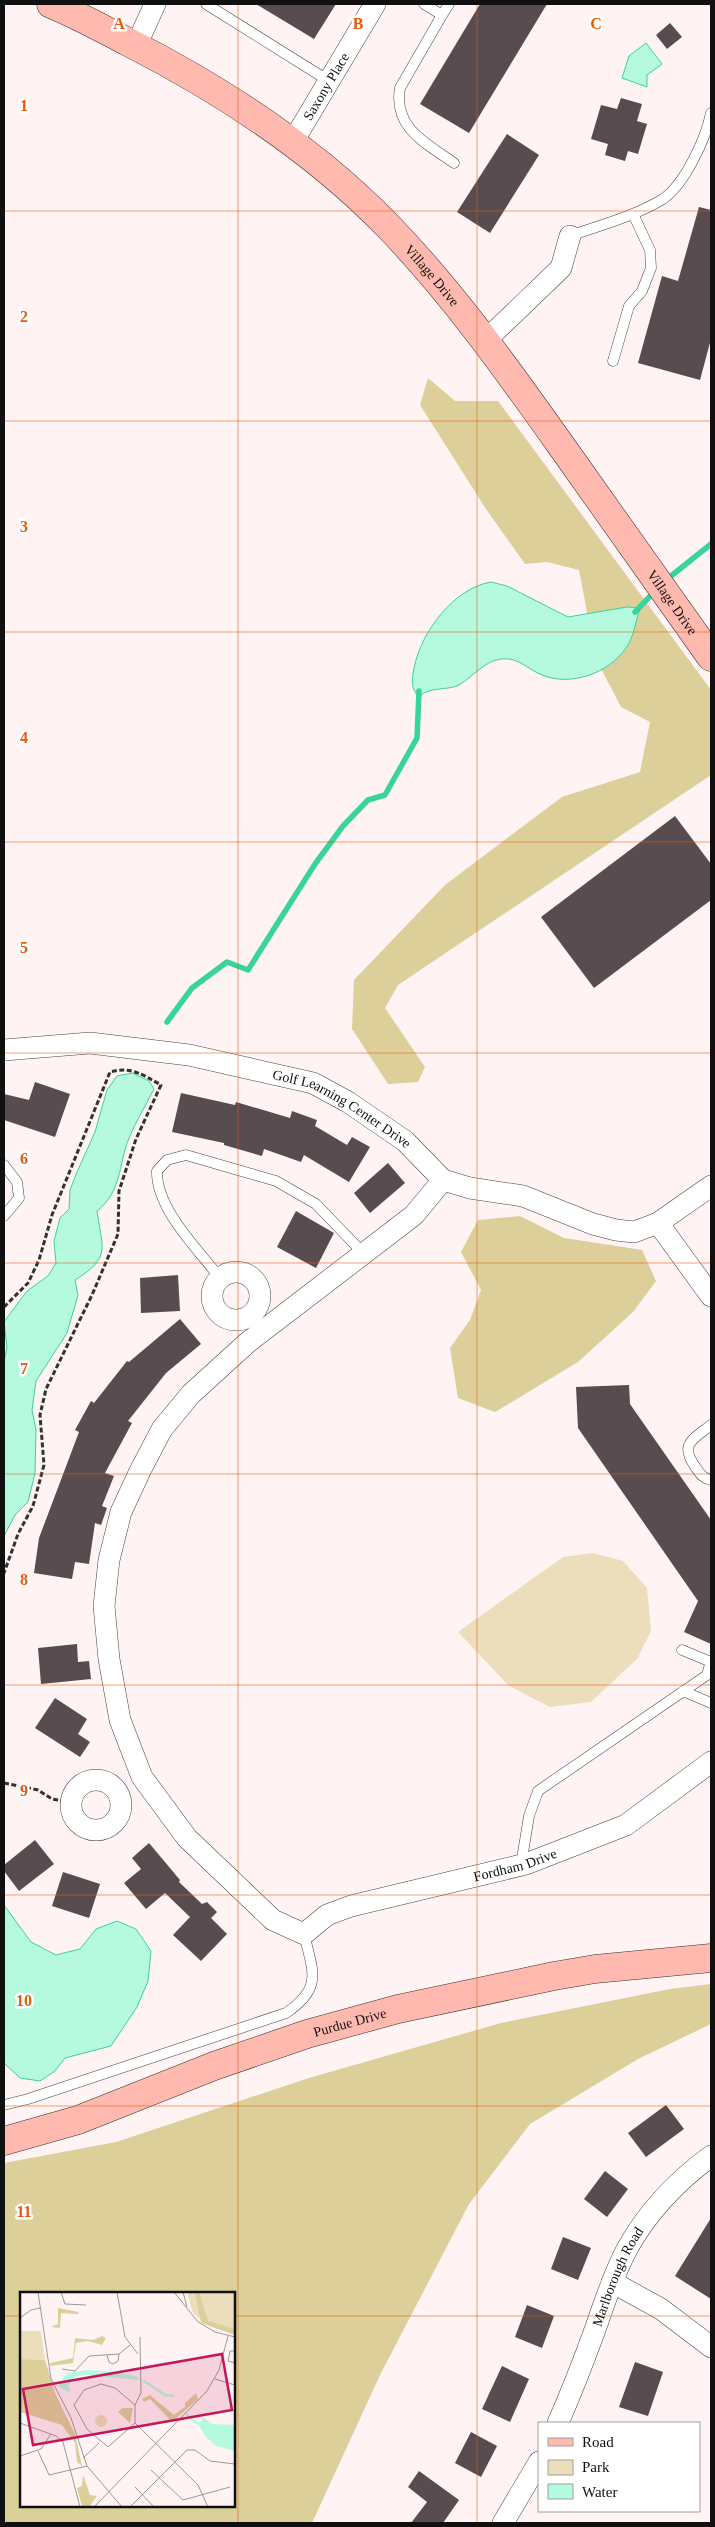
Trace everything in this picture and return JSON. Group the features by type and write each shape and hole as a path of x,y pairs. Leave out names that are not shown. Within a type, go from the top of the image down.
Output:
{"main road":[{"name":"Village Drive","path":"51,4 136,46 236,103 292,142 346,187 385,223 430,270 486,340 711,658"},
{"name":"Purdue Drive","path":"4,2141 78,2120 214,2066 307,2034 398,2009 595,1969 711,1958"}],"street":[{"path":"136,46 155,4"},
{"name":"Saxony Place","path":"292,142 375,4"},
{"path":"486,340 561,268 570,236"},
{"name":"Golf Learning Center Drive","path":"4,1050 90,1043 188,1055 313,1083 348,1102 405,1141 443,1180 470,1188 523,1196 593,1224 616,1230 634,1232 658,1223"},
{"path":"304,1934 273,1920 187,1838 142,1777 120,1720 109,1659 104,1606 109,1560 121,1512 162,1429 191,1394 256,1324 364,1254 414,1214 443,1180"},
{"path":"711,1186 658,1223 711,1296"},
{"path":"239,1272 254,1280 258,1287 259,1303 256,1324 233,1320 218,1313 213,1301 213,1293 220,1278 239,1272"},
{"name":"Fordham Drive","path":"304,1934 327,1915 351,1906 520,1865 626,1825 711,1762"},
{"path":"117,1793 142,1777"},
{"path":"87,1782 104,1782 117,1793 120,1808 118,1816 113,1823 99,1830 82,1826 71,1811 71,1802 79,1787 87,1782"},
{"name":"Marlborough Road","path":"558,2422 577,2380 612,2282 627,2249 647,2218 674,2187 711,2156"},
{"path":"612,2282 661,2309 711,2347"},
{"path":"503,2523 538,2464"}],"lane":[{"path":"206,4 329,81"},
{"path":"424,4 442,14"},
{"path":"449,4 400,88 398,101 402,117 412,133 454,163"},
{"path":"570,236 633,214 665,198 691,166 711,113"},
{"path":"613,361 629,306 642,291 651,268 650,250 633,214"},
{"path":"220,1278 164,1205 156,1185 156,1171 167,1160 186,1155 276,1181 316,1204 364,1254"},
{"path":"4,1165 17,1182 19,1198 4,1216"},
{"path":"711,1425 691,1441 687,1448 688,1457 703,1478 711,1480"},
{"path":"520,1865 529,1816 538,1791 706,1675 711,1661 682,1650"},
{"path":"683,1691 711,1703"},
{"path":"4,2105 28,2099 286,2013 304,2001 311,1984 313,1972 304,1934"}],"path":[{"path":"4,1307 10,1298 28,1283 40,1260 52,1215 110,1072 122,1069 137,1071 161,1085 136,1139 119,1191 118,1234 99,1279 46,1390 40,1415 44,1465 33,1506 18,1534 4,1573"},
{"path":"4,1783 38,1790 52,1799 71,1802"}],"green space":[{"path":"593,1553 623,1561 647,1588 651,1631 637,1659 591,1702 550,1707 509,1686 458,1632 563,1557"}],"shaded area":[{"path":"428,378 455,401 498,401 711,690 711,775 398,985 385,1008 425,1067 418,1082 388,1084 352,1029 354,980 445,885 562,797 640,772 650,722 621,707 596,659 579,570 547,562 525,564 486,509 420,405"},
{"path":"520,1216 564,1238 642,1250 656,1281 633,1312 578,1362 495,1412 458,1398 450,1348 470,1320 481,1290 461,1252 478,1220"},
{"path":"711,1984 711,2024 638,2059 530,2124 469,2204 380,2375 312,2523 4,2523 4,2163 116,2142 309,2078 501,2023 670,1989"}],"water":[{"path":"646,43 662,64 647,75 647,87 622,78 629,56"},
{"path":"491,582 507,586 568,617 627,607 640,608 629,644 619,657 600,671 577,678 553,678 537,673 513,660 501,659 484,666 459,685 428,691 419,697 413,687 413,672 418,654 432,627 452,602 477,586"},
{"path":"132,1073 149,1081 154,1089 129,1138 111,1195 97,1211 102,1243 100,1258 95,1265 75,1280 78,1295 67,1333 36,1381 32,1410 36,1430 35,1473 28,1502 15,1515 4,1536 4,1362 7,1347 4,1322 27,1291 48,1276 56,1263 54,1241 60,1218 69,1209 70,1190 95,1132 107,1090 117,1076"},
{"path":"4,1905 31,1942 56,1955 80,1949 96,1929 117,1921 136,1929 151,1951 148,1981 137,2007 111,2046 65,2058 55,2071 40,2081 20,2078 4,2063"}],"building":[{"path":"256,4 336,4 314,39"},
{"path":"480,4 547,4 469,133 420,104"},
{"path":"670,23 682,37 667,49 656,35"},
{"path":"621,98 642,104 637,121 647,124 638,154 628,151 625,161 605,155 608,144 591,139 601,105 617,109"},
{"path":"507,134 539,155 490,233 457,212"},
{"path":"699,207 711,210 711,339 700,380 638,363 662,276 678,281"},
{"path":"675,816 711,864 711,900 594,988 541,917"},
{"path":"35,1082 70,1094 55,1137 4,1120 4,1094 29,1100"},
{"path":"181,1093 235,1105 236,1102 290,1118 292,1111 317,1120 315,1126 347,1145 352,1137 370,1147 349,1182 304,1155 301,1162 264,1149 262,1156 224,1145 224,1143 172,1132"},
{"path":"388,1163 405,1183 370,1213 354,1193"},
{"path":"296,1211 334,1233 316,1268 277,1247"},
{"path":"178,1275 180,1311 141,1313 140,1278"},
{"path":"180,1319 201,1344 166,1373 128,1421 132,1423 105,1473 114,1476 102,1506 107,1508 101,1525 95,1523 89,1564 75,1562 72,1579 34,1573 39,1538 79,1432 75,1430 91,1401 94,1403 127,1361 129,1362"},
{"path":"629,1385 630,1404 711,1520 711,1644 684,1632 698,1601 578,1428 576,1387"},
{"path":"77,1644 78,1662 89,1661 91,1679 41,1684 38,1648"},
{"path":"55,1698 87,1719 78,1734 90,1742 80,1757 35,1728"},
{"path":"35,1840 54,1864 19,1891 4,1871 4,1865"},
{"path":"149,1843 180,1880 179,1882 202,1904 207,1902 217,1912 211,1918 227,1934 201,1961 173,1935 190,1917 165,1893 146,1909 124,1883 141,1869 132,1858"},
{"path":"63,1872 100,1884 89,1918 52,1906"},
{"path":"666,2105 684,2129 646,2157 628,2133"},
{"path":"605,2171 628,2189 607,2217 584,2199"},
{"path":"711,2218 711,2299 675,2276"},
{"path":"563,2237 591,2248 578,2280 551,2269"},
{"path":"527,2305 554,2316 542,2348 515,2337"},
{"path":"635,2362 663,2372 648,2416 619,2407"},
{"path":"502,2366 529,2379 510,2422 482,2409"},
{"path":"471,2432 497,2446 481,2477 455,2463"},
{"path":"419,2471 459,2500 443,2523 411,2523 427,2502 408,2487"}],"waterway":[{"path":"666,580 711,544"},
{"path":"635,612 656,590"},
{"path":"167,1022 192,988 227,962 248,970 315,864 343,826 368,800 385,795 417,738 419,691"}]}
